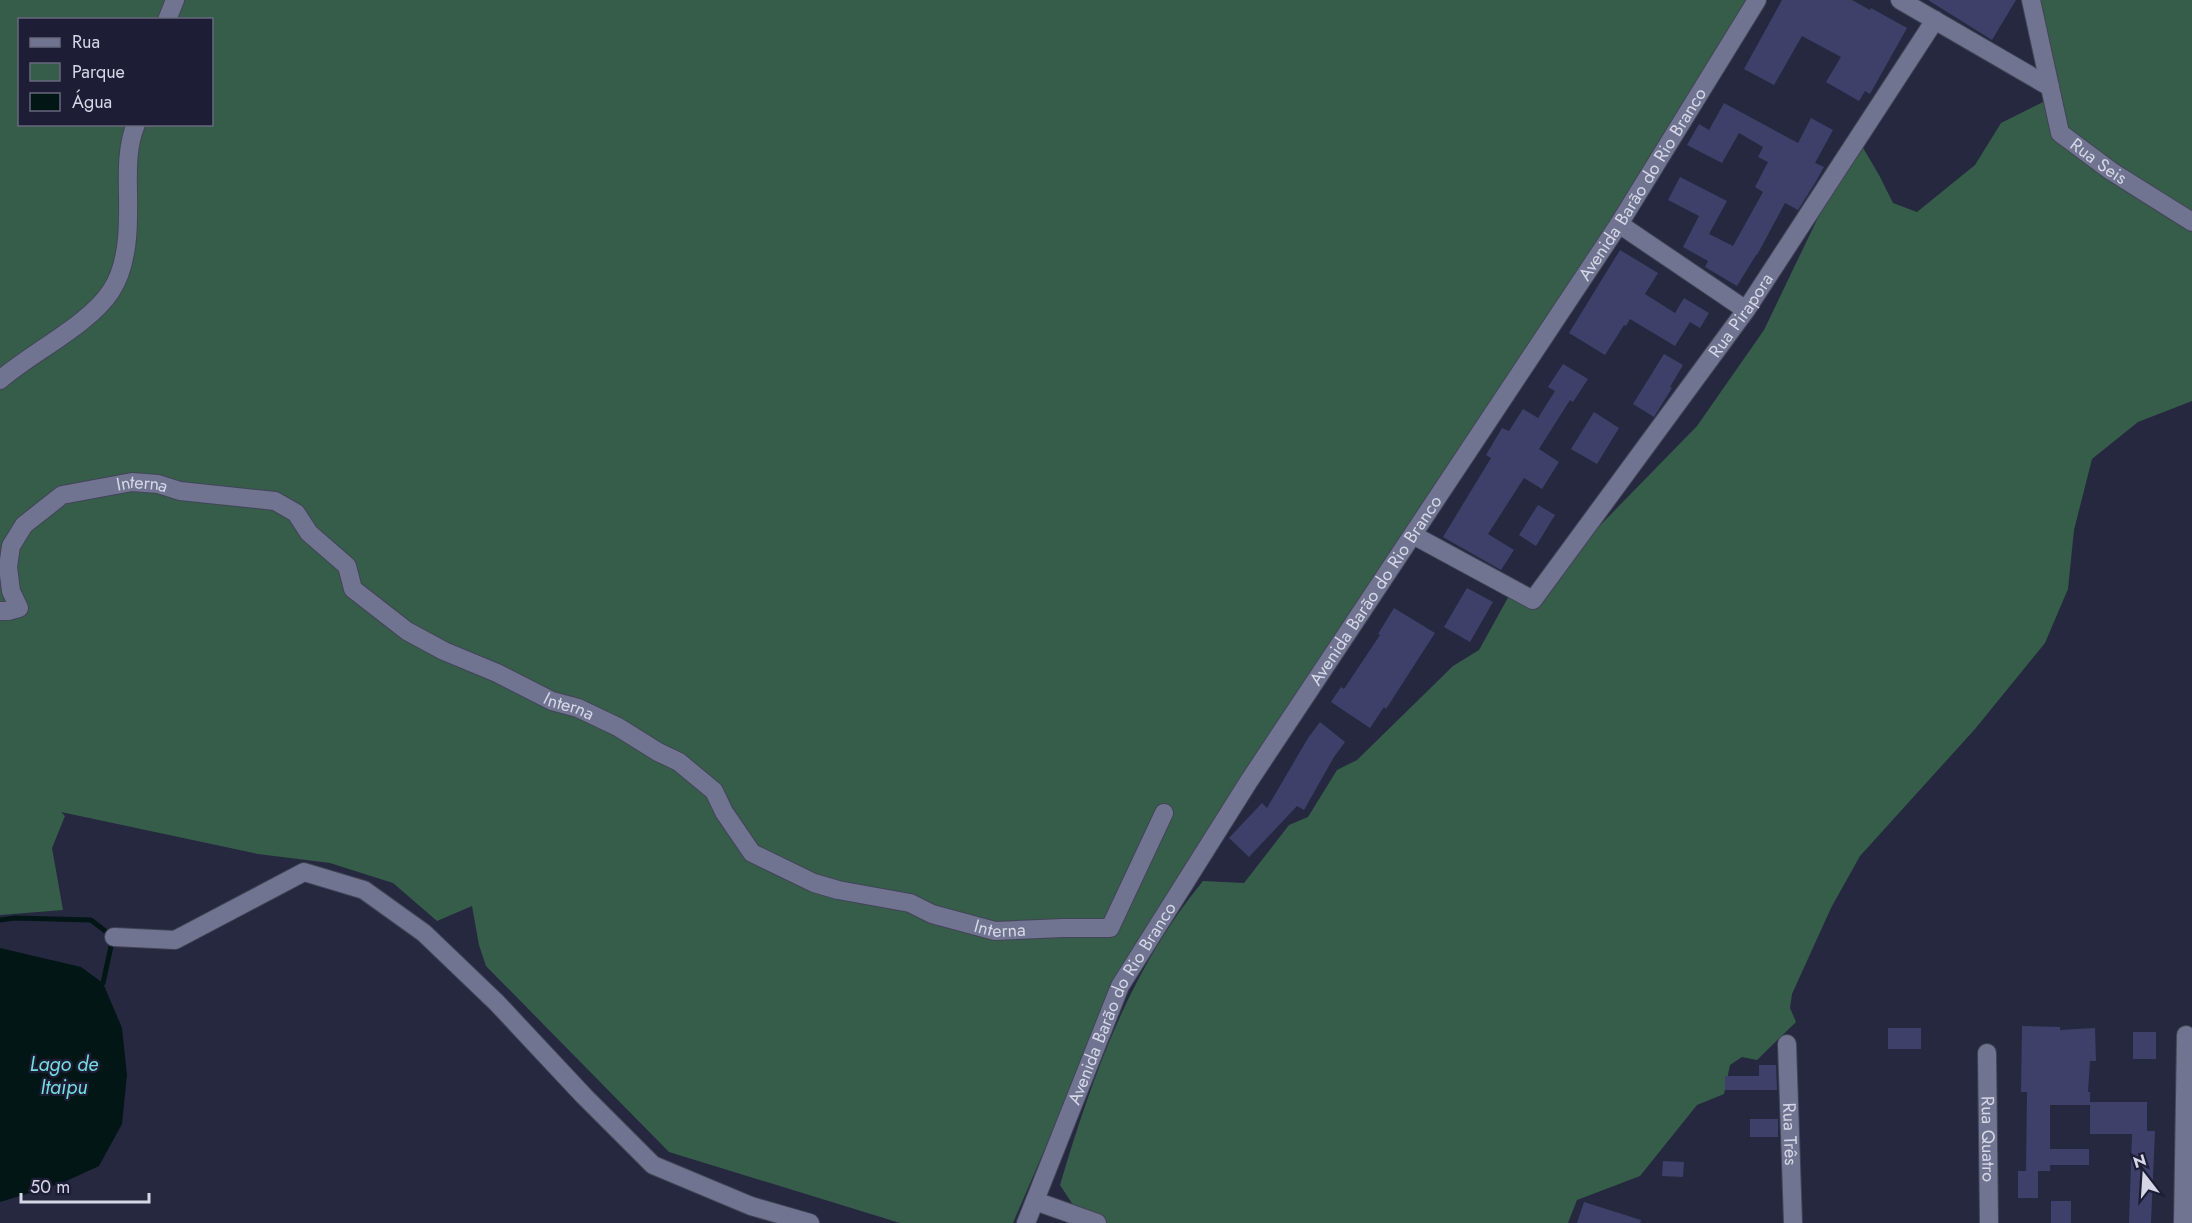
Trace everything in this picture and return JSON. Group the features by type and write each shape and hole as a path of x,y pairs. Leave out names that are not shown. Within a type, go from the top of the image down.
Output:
{"street":[{"path":"167,18 175,0"},
{"name":"Avenida Barão do Rio Branco","path":"1026,1223 1120,986 1196,862 1619,224 1757,0"},
{"path":"1900,0 2050,87"},
{"name":"Rua Seis","path":"2031,0 2060,133 2111,171 2192,222"},
{"name":"Rua Pirapora","path":"1413,535 1533,600 1746,310 1935,20"},
{"path":"0,380 20,363 92,314 112,290 126,251 128,166 131,136 135,126"},
{"path":"1619,224 1746,310"},
{"name":"Interna","path":"0,611 19,608 12,591 8,567 11,546 24,525 62,495 132,482 158,484 180,491 275,501 296,513 309,533 347,566 353,589 390,619 444,651 496,673 552,701 578,708 618,727 679,762 714,791 724,812 752,853 814,883 838,890 910,903 932,914 995,931 1110,928 1164,813"},
{"path":"114,937 174,940 304,872 364,890 424,933 489,995 653,1165 751,1206 810,1223"},
{"path":"2183,1223 2186,1035"},
{"name":"Rua Três","path":"1787,1044 1793,1223"},
{"name":"Rua Quatro","path":"1987,1053 1989,1223"},
{"path":"1035,1201 1097,1223"}],"green space":[{"path":"0,0 1753,0 1614,223 1117,981 1013,1223 900,1223 669,1152 486,966 479,945 472,906 437,921 393,883 330,863 258,854 61,812 65,816 52,848 63,910 0,915"},
{"path":"2036,0 2192,0 2192,401 2138,422 2092,459 2074,530 2068,589 2045,643 1975,729 1860,856 1831,908 1792,994 1790,1008 1796,1022 1757,1060 1742,1057 1730,1065 1724,1094 1697,1105 1640,1176 1577,1200 1568,1223 1107,1223 1077,1211 1060,1185 1100,1065 1134,987 1154,950 1203,881 1244,883 1289,825 1308,817 1337,770 1357,760 1453,666 1479,650 1510,594 1538,608 1576,550 1697,426 1764,330 1824,205 1835,156 1859,141 1893,203 1917,212 1975,165 2001,123 2057,95"}],"water":[{"name":"Lago de Itaipu","path":"0,948 81,967 103,983 122,1028 127,1075 122,1124 99,1166 62,1183 0,1202"}],"building":[{"path":"1782,0 1852,0 1907,28 1870,94 1865,91 1859,101 1826,82 1841,57 1802,36 1774,85 1744,69"},
{"path":"1928,0 2016,0 1992,40"},
{"path":"1724,103 1798,143 1811,118 1833,130 1815,163 1824,167 1815,183 1798,210 1785,203 1737,286 1705,267 1708,261 1683,247 1699,216 1668,200 1680,177 1727,201 1709,234 1733,246 1763,192 1755,187 1768,162 1758,157 1763,147 1739,133 1722,163 1687,145 1699,124 1709,130"},
{"path":"1620,250 1658,273 1645,294 1675,313 1684,298 1709,313 1700,328 1690,322 1675,346 1630,319 1605,355 1569,333"},
{"path":"1664,354 1683,365 1654,417 1633,404"},
{"path":"1563,364 1588,379 1573,402 1570,400 1539,449 1559,462 1542,489 1524,478 1488,534 1514,550 1501,570 1443,537 1491,458 1486,455 1502,428 1509,431 1523,409 1538,418 1555,391 1548,387"},
{"path":"1594,412 1619,428 1597,464 1571,449"},
{"path":"1538,505 1555,515 1536,546 1519,535"},
{"path":"1467,588 1493,602 1470,642 1444,627"},
{"path":"1394,608 1435,633 1386,709 1384,707 1370,728 1331,702 1341,687 1344,689 1380,635 1378,634"},
{"path":"1320,722 1345,742 1304,810 1297,806 1249,857 1229,838 1262,803 1267,808 1308,738"},
{"path":"2022,1026 2060,1027 2060,1030 2095,1028 2096,1061 2090,1061 2088,1092 2090,1092 2090,1102 2147,1102 2147,1131 2155,1131 2151,1223 2129,1223 2132,1134 2090,1134 2090,1105 2050,1105 2050,1149 2089,1149 2089,1165 2050,1165 2050,1171 2038,1171 2038,1198 2018,1198 2018,1171 2026,1171 2027,1092 2021,1092"},
{"path":"1888,1028 1921,1028 1921,1049 1888,1049"},
{"path":"2133,1032 2156,1032 2156,1059 2133,1059"},
{"path":"1759,1065 1776,1065 1777,1090 1725,1090 1725,1076 1759,1076"},
{"path":"1750,1119 1778,1119 1778,1137 1750,1137"},
{"path":"1663,1161 1684,1162 1683,1177 1662,1176"},
{"path":"2051,1201 2071,1201 2071,1223 2051,1223"},
{"path":"1584,1202 1641,1220 1640,1223 1577,1223"}],"waterway":[{"path":"0,920 15,918 91,920 113,937 103,983"}]}
